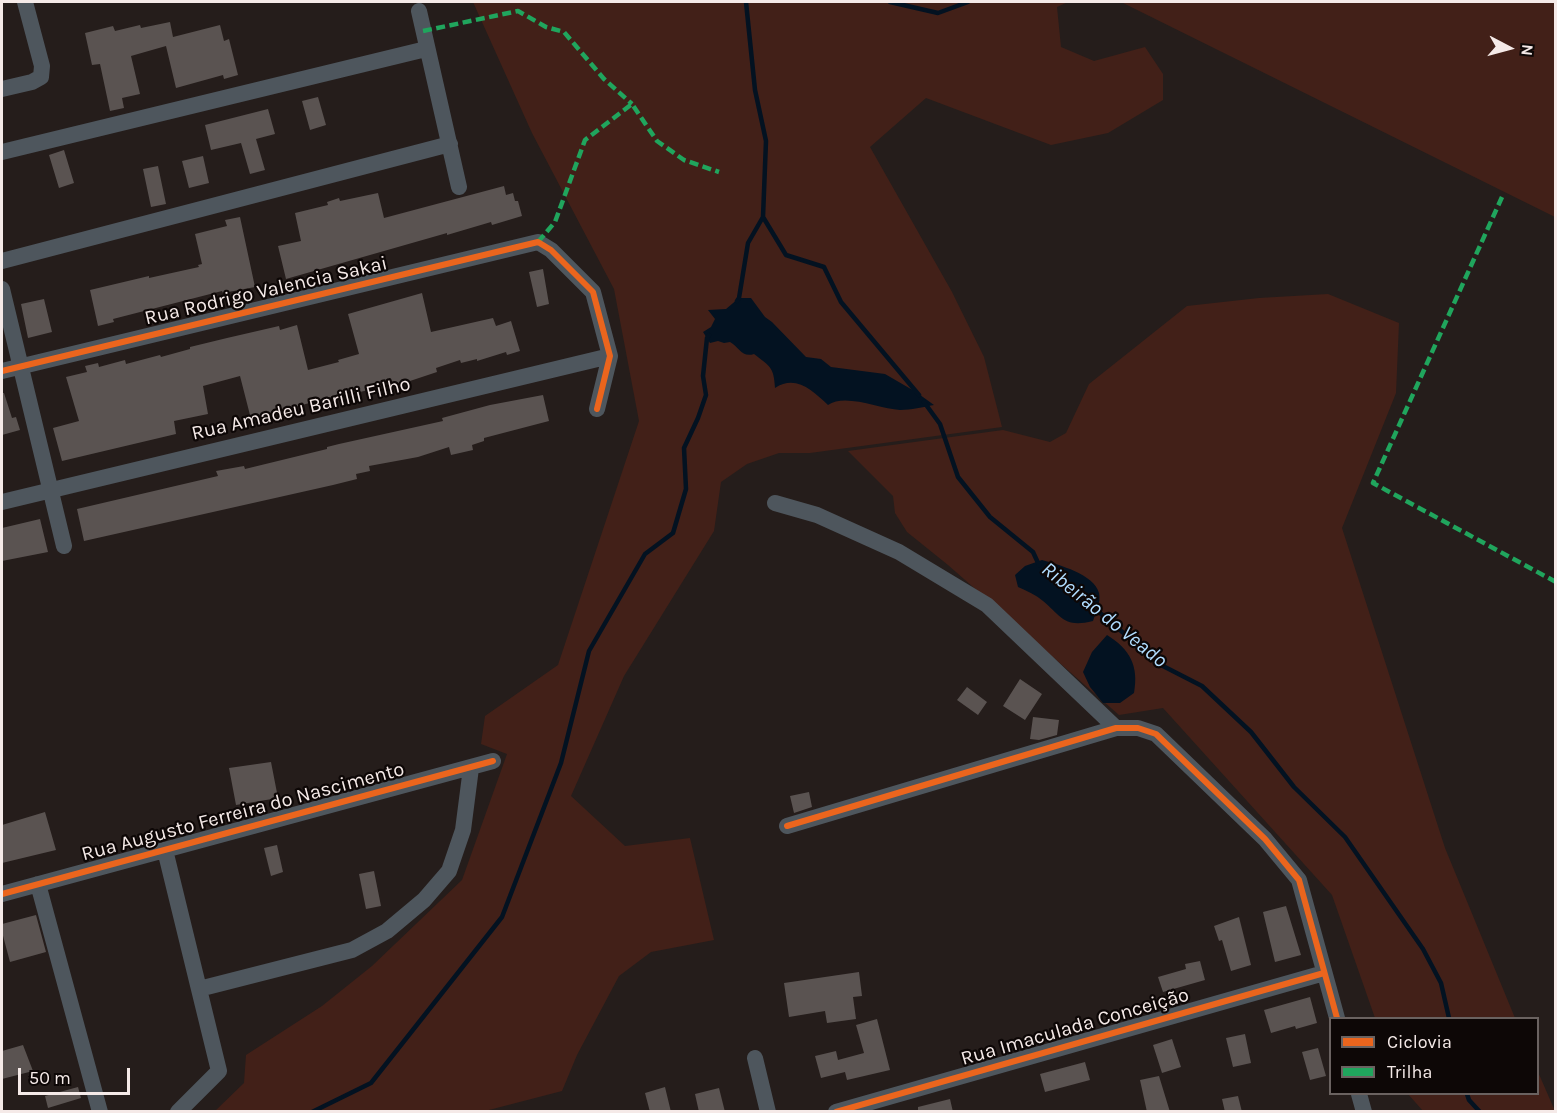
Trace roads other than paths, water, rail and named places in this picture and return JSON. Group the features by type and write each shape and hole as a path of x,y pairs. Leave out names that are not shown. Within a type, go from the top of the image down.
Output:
{"street":[{"path":"2,89 32,82 41,77 42,66 25,2"},
{"path":"419,11 459,187"},
{"path":"2,152 426,49"},
{"path":"2,261 450,144"},
{"name":"Rua Rodrigo Valencia Sakai","path":"2,371 538,242 551,249 593,292 610,356"},
{"path":"2,289 64,546"},
{"path":"597,410 610,356"},
{"name":"Rua Amadeu Barilli Filho","path":"2,502 610,356"},
{"path":"775,503 817,515 890,548 987,605 1116,728"},
{"path":"787,826 1116,728 1138,728 1156,734 1272,847 1299,880 1337,1017"},
{"name":"Rua Augusto Ferreira do Nascimento","path":"2,894 493,761"},
{"path":"199,989 352,950 387,931 424,900 448,871 463,830 471,768"},
{"path":"165,850 219,1071 178,1112"},
{"path":"38,884 100,1112"},
{"name":"Rua Imaculada Conceição","path":"836,1112 1324,973"},
{"path":"755,1058 768,1112"},
{"path":"1359,1095 1364,1112"}],"water":[{"path":"739,298 751,298 765,317 806,357 821,359 831,367 885,374 934,405 900,410 853,401 835,402 828,405 804,386 790,383 775,388 770,367 754,354 746,355 730,342 710,343 703,332 711,327 715,319 708,310 726,309"},
{"path":"1042,560 1075,571 1096,586 1099,600 1093,621 1076,623 1064,620 1040,599 1018,587 1015,575 1025,566"},
{"path":"1107,635 1122,646 1134,666 1134,693 1120,703 1103,703 1090,687 1083,672 1092,652"}],"waterway":[{"name":"Ribeirão do Veado","path":"746,2 755,90 766,141 763,217 786,255 824,267 841,302 919,395"},
{"path":"890,2 938,13 968,2"},
{"path":"737,301 748,243 763,217"},
{"path":"312,1112 371,1083 502,917 561,763 589,651 645,554 673,533 686,489 684,448 706,395 703,376 709,335"},
{"name":"Ribeirão do Veado","path":"924,402 940,424 958,477 990,517 1033,552 1039,565"},
{"name":"Ribeirão do Veado","path":"1093,607 1161,665 1202,686 1251,732 1294,787 1345,837 1423,949 1441,983 1449,1017"},
{"name":"Ribeirão do Veado","path":"1467,1095 1480,1112"}]}
